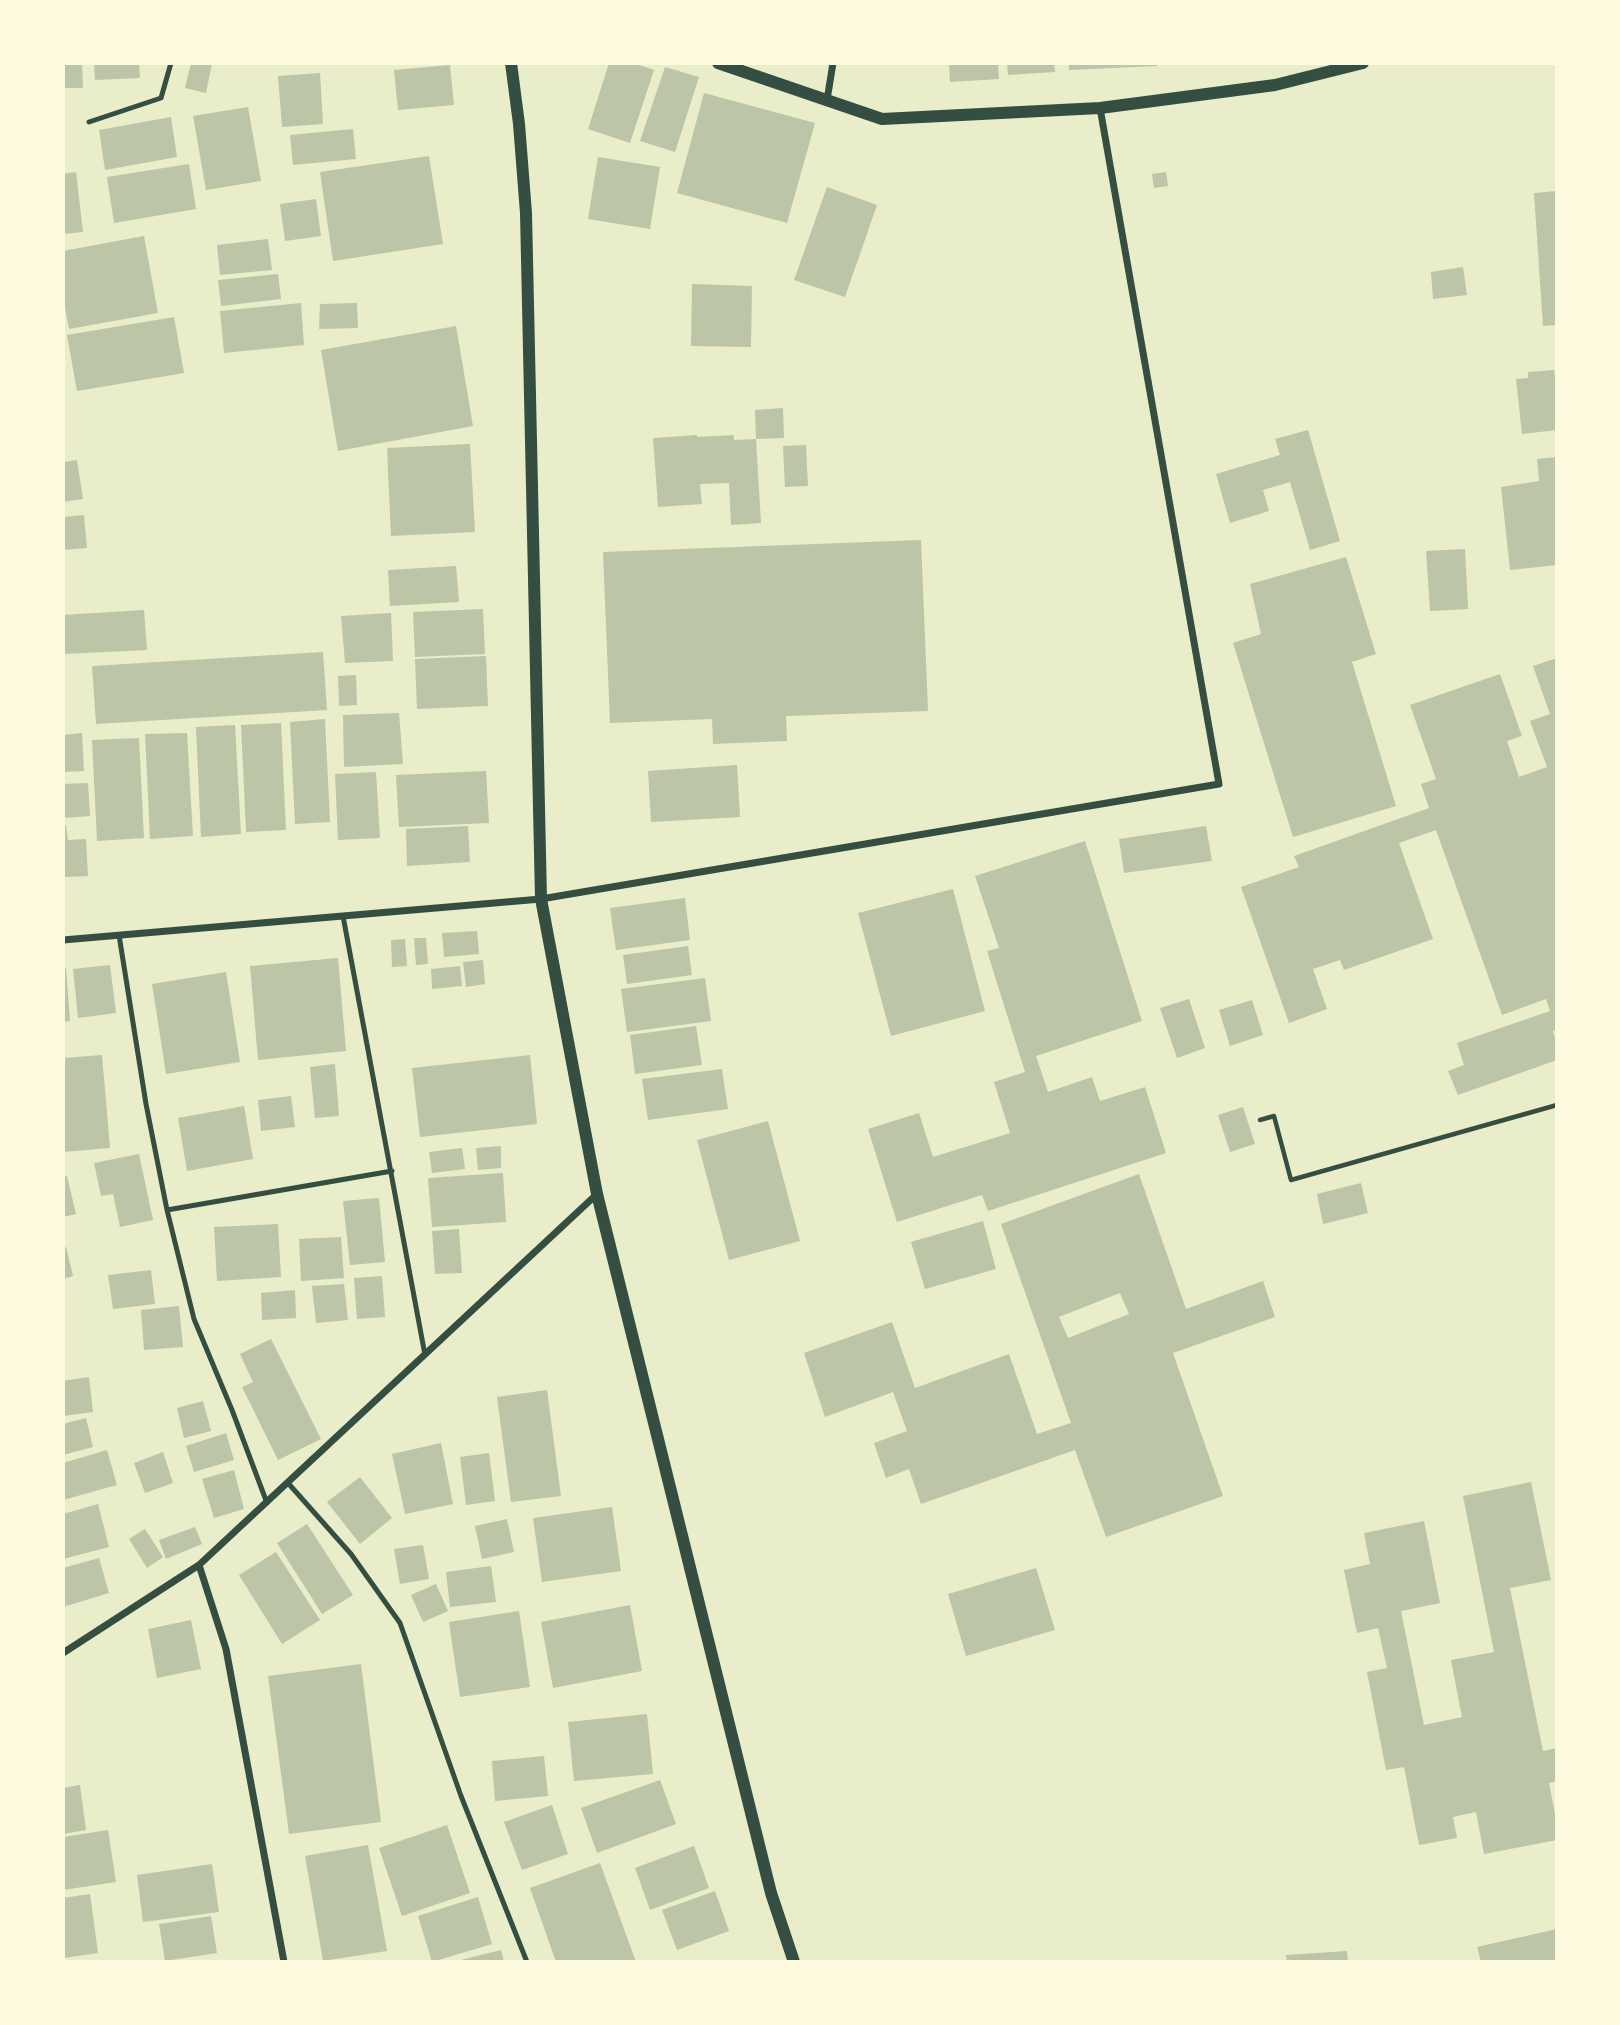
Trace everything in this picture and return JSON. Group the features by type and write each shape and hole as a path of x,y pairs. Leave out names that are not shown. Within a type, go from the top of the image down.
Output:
{"street":[{"path":"511,63 526,213 541,900 597,1194 768,1879 794,1962"},
{"path":"718,63 882,119 1100,108 1275,85 1363,63"},
{"path":"827,100 833,63"},
{"path":"63,940 541,900 1219,784 1100,108"},
{"path":"63,1653 199,1565 597,1194"},
{"path":"199,1565 226,1649 284,1962"}],"lane":[{"path":"89,122 161,98 171,63"},
{"path":"343,916 425,1355"},
{"path":"119,935 146,1104 167,1210 194,1319 267,1503"},
{"path":"167,1210 391,1171"},
{"path":"288,1483 351,1554 400,1623 461,1796 527,1962"}],"path":[{"path":"1260,1120 1274,1116 1291,1180 1557,1105"}],"building":[{"path":"63,63 82,63 83,88 63,88"},
{"path":"94,63 139,63 140,78 95,80"},
{"path":"191,63 212,63 206,93 185,88"},
{"path":"609,63 633,63 654,70 630,143 588,129"},
{"path":"949,63 998,63 999,79 950,82"},
{"path":"1007,63 1054,63 1055,72 1008,75"},
{"path":"1069,63 1157,63 1157,66 1069,70"},
{"path":"450,65 454,105 398,110 394,70"},
{"path":"665,67 699,77 675,152 640,141"},
{"path":"320,73 323,124 282,127 278,76"},
{"path":"704,93 815,123 787,223 677,193"},
{"path":"248,107 261,181 206,190 193,116"},
{"path":"171,117 177,157 105,170 99,130"},
{"path":"353,129 356,159 293,165 290,135"},
{"path":"429,156 443,244 333,261 320,172"},
{"path":"598,157 660,167 650,229 588,219"},
{"path":"189,164 196,209 114,223 107,177"},
{"path":"76,172 83,232 63,234 63,174"},
{"path":"1166,172 1168,186 1154,188 1152,174"},
{"path":"827,187 877,205 845,297 794,280"},
{"path":"1557,191 1557,325 1543,326 1534,193"},
{"path":"316,199 321,236 285,241 280,204"},
{"path":"144,236 158,313 69,329 63,297 63,251"},
{"path":"268,239 272,270 220,275 217,245"},
{"path":"1463,267 1467,295 1433,299 1431,272"},
{"path":"278,274 281,299 221,306 218,280"},
{"path":"692,284 752,286 751,347 691,346"},
{"path":"301,303 304,345 224,353 220,311"},
{"path":"357,303 358,328 319,329 320,304"},
{"path":"174,317 184,373 77,391 67,335"},
{"path":"456,326 473,426 338,451 321,350"},
{"path":"1554,370 1557,376 1557,430 1522,434 1516,379 1528,378 1528,372"},
{"path":"783,408 784,438 756,439 755,410"},
{"path":"1308,430 1340,541 1310,550 1290,482 1263,490 1269,511 1230,523 1216,474 1280,455 1275,439"},
{"path":"734,435 734,440 756,439 761,523 731,525 729,483 700,484 702,504 658,507 653,438"},
{"path":"470,444 475,532 391,536 387,448"},
{"path":"806,445 808,486 785,487 783,446"},
{"path":"1557,457 1557,565 1510,570 1501,487 1539,481 1537,459"},
{"path":"77,460 83,499 63,502 63,462"},
{"path":"84,515 87,548 63,550 63,517"},
{"path":"921,540 928,711 786,716 787,741 713,744 712,719 610,723 603,552"},
{"path":"1465,549 1468,609 1430,611 1426,551"},
{"path":"1346,557 1376,654 1352,662 1396,806 1293,837 1233,643 1261,634 1250,584"},
{"path":"456,566 459,602 390,606 388,570"},
{"path":"483,609 485,654 415,657 413,612"},
{"path":"144,610 147,650 63,654 63,615"},
{"path":"391,613 393,661 345,663 341,616"},
{"path":"323,652 327,710 96,724 92,666"},
{"path":"486,656 488,706 417,709 415,659"},
{"path":"1557,658 1557,1029 1553,1031 1557,1043 1557,1060 1458,1095 1448,1071 1464,1065 1457,1043 1550,1011 1546,999 1502,1015 1436,830 1399,843 1433,939 1344,970 1340,960 1313,969 1327,1009 1289,1023 1241,887 1299,867 1294,856 1429,808 1421,784 1436,779 1410,705 1500,674 1522,736 1507,741 1519,777 1547,767 1530,721 1550,714 1533,666"},
{"path":"356,675 357,705 339,706 338,676"},
{"path":"399,713 403,764 344,767 343,715"},
{"path":"325,719 330,822 295,824 290,722"},
{"path":"281,723 286,830 246,832 241,725"},
{"path":"235,725 241,834 201,837 196,727"},
{"path":"82,733 84,771 63,772 63,735"},
{"path":"187,733 193,836 150,839 145,734"},
{"path":"139,738 144,838 97,841 92,740"},
{"path":"737,765 740,817 651,822 648,771"},
{"path":"486,771 489,823 399,827 396,775"},
{"path":"376,772 380,838 338,840 335,774"},
{"path":"88,783 90,816 63,818 63,784"},
{"path":"63,825 66,825 68,840 86,839 88,876 63,877"},
{"path":"468,826 470,862 407,866 406,829"},
{"path":"1206,826 1212,861 1124,873 1119,839"},
{"path":"1085,841 1142,1021 1036,1056 1048,1092 1092,1077 1100,1101 1145,1087 1166,1153 988,1211 982,1195 897,1222 868,1129 919,1113 933,1157 1010,1133 994,1082 1025,1072 987,951 999,948 975,876"},
{"path":"953,889 985,1011 891,1036 858,913"},
{"path":"685,898 690,940 616,950 610,908"},
{"path":"477,931 479,954 444,957 442,933"},
{"path":"414,938 426,938 428,964 416,965"},
{"path":"405,939 407,966 392,967 391,940"},
{"path":"688,946 692,975 627,984 623,955"},
{"path":"338,958 346,1051 258,1060 250,966"},
{"path":"483,960 485,984 466,987 463,962"},
{"path":"110,965 116,1013 78,1018 73,969"},
{"path":"460,966 462,986 432,989 431,969"},
{"path":"63,968 66,968 70,1021 63,1022"},
{"path":"226,972 240,1062 166,1074 152,984"},
{"path":"705,978 711,1021 627,1032 621,989"},
{"path":"1189,999 1205,1048 1177,1058 1160,1008"},
{"path":"1252,1000 1263,1035 1230,1046 1219,1010"},
{"path":"696,1026 702,1065 635,1074 630,1035"},
{"path":"102,1055 110,1148 63,1152 63,1058"},
{"path":"530,1055 537,1124 420,1137 412,1068"},
{"path":"335,1064 339,1116 315,1118 310,1067"},
{"path":"722,1069 728,1109 648,1120 642,1079"},
{"path":"291,1096 295,1127 261,1131 258,1100"},
{"path":"244,1106 253,1159 187,1171 178,1118"},
{"path":"1243,1107 1255,1144 1230,1152 1218,1115"},
{"path":"768,1121 800,1241 729,1260 697,1140"},
{"path":"501,1146 501,1168 478,1170 476,1148"},
{"path":"462,1148 465,1169 432,1173 429,1152"},
{"path":"139,1154 153,1220 120,1227 113,1194 101,1196 94,1163"},
{"path":"503,1173 506,1222 432,1227 428,1178"},
{"path":"1139,1174 1186,1309 1263,1281 1275,1317 1173,1353 1223,1496 1106,1537 1075,1450 921,1504 909,1469 886,1478 874,1443 907,1431 893,1392 825,1417 804,1353 892,1322 915,1388 1009,1354 1037,1434 1071,1423 1001,1224","holes":["1120,1293 1129,1314 1068,1338 1059,1317"]},
{"path":"67,1176 76,1214 63,1217 63,1177"},
{"path":"1361,1183 1368,1213 1323,1224 1317,1194"},
{"path":"379,1198 385,1262 350,1265 343,1201"},
{"path":"983,1221 996,1269 925,1289 911,1242"},
{"path":"278,1224 281,1277 217,1281 214,1227"},
{"path":"459,1229 462,1273 435,1274 432,1231"},
{"path":"341,1237 344,1278 301,1281 299,1239"},
{"path":"66,1247 73,1276 63,1279 63,1248"},
{"path":"151,1270 155,1304 113,1309 108,1275"},
{"path":"382,1276 385,1317 357,1319 354,1278"},
{"path":"344,1284 348,1320 316,1323 312,1286"},
{"path":"295,1290 296,1318 262,1320 261,1293"},
{"path":"179,1306 183,1347 144,1350 141,1310"},
{"path":"271,1339 321,1439 278,1460 242,1387 253,1382 240,1354"},
{"path":"89,1377 93,1412 63,1416 63,1381"},
{"path":"547,1390 561,1496 511,1502 497,1397"},
{"path":"203,1401 211,1431 184,1438 177,1408"},
{"path":"86,1418 93,1447 63,1455 63,1424"},
{"path":"226,1433 234,1460 194,1472 186,1446"},
{"path":"441,1443 453,1504 405,1514 392,1454"},
{"path":"107,1450 117,1485 63,1500 63,1463"},
{"path":"163,1452 173,1483 145,1493 134,1463"},
{"path":"489,1453 495,1501 466,1505 460,1457"},
{"path":"234,1470 244,1509 214,1518 202,1479"},
{"path":"360,1477 392,1518 360,1544 327,1502"},
{"path":"1531,1482 1551,1580 1510,1588 1543,1751 1557,1748 1557,1781 1549,1783 1557,1824 1557,1840 1484,1854 1476,1812 1453,1817 1457,1838 1419,1845 1404,1767 1386,1770 1367,1672 1387,1668 1378,1628 1357,1633 1344,1570 1370,1564 1364,1533 1424,1521 1440,1603 1401,1611 1424,1725 1462,1717 1451,1660 1494,1652 1463,1496"},
{"path":"98,1504 109,1547 63,1559 63,1514"},
{"path":"612,1507 621,1571 542,1582 533,1518"},
{"path":"507,1519 514,1552 482,1559 475,1526"},
{"path":"307,1524 353,1595 322,1614 277,1543"},
{"path":"195,1527 202,1544 166,1559 159,1540"},
{"path":"145,1529 163,1557 147,1568 129,1539"},
{"path":"423,1545 429,1579 400,1584 394,1549"},
{"path":"276,1552 320,1620 282,1644 239,1575"},
{"path":"99,1558 109,1593 63,1607 63,1568"},
{"path":"491,1566 496,1602 450,1607 446,1572"},
{"path":"1036,1568 1055,1630 966,1656 948,1594"},
{"path":"436,1584 448,1611 423,1622 411,1595"},
{"path":"630,1605 642,1671 553,1688 541,1622"},
{"path":"519,1611 530,1687 460,1697 449,1622"},
{"path":"191,1620 201,1669 157,1678 148,1629"},
{"path":"361,1664 381,1822 289,1834 268,1676"},
{"path":"647,1714 653,1774 574,1781 568,1722"},
{"path":"544,1756 548,1796 495,1801 492,1761"},
{"path":"660,1780 676,1824 597,1853 581,1808"},
{"path":"80,1785 86,1830 63,1834 63,1788"},
{"path":"552,1805 568,1854 522,1870 504,1822"},
{"path":"447,1825 470,1893 402,1916 379,1848"},
{"path":"108,1830 116,1882 63,1890 63,1837"},
{"path":"368,1845 387,1951 323,1961 305,1856"},
{"path":"694,1846 709,1888 650,1910 635,1868"},
{"path":"600,1863 636,1962 556,1962 530,1888"},
{"path":"212,1864 219,1912 143,1922 137,1875"},
{"path":"715,1891 729,1931 677,1950 662,1910"},
{"path":"90,1894 98,1953 63,1958 63,1898"},
{"path":"478,1897 492,1944 432,1962 418,1916"},
{"path":"211,1916 217,1953 165,1961 159,1924"},
{"path":"1557,1929 1557,1962 1481,1962 1477,1947"},
{"path":"501,1950 504,1962 457,1962 457,1961"},
{"path":"1347,1951 1348,1962 1287,1962 1286,1955"}]}
